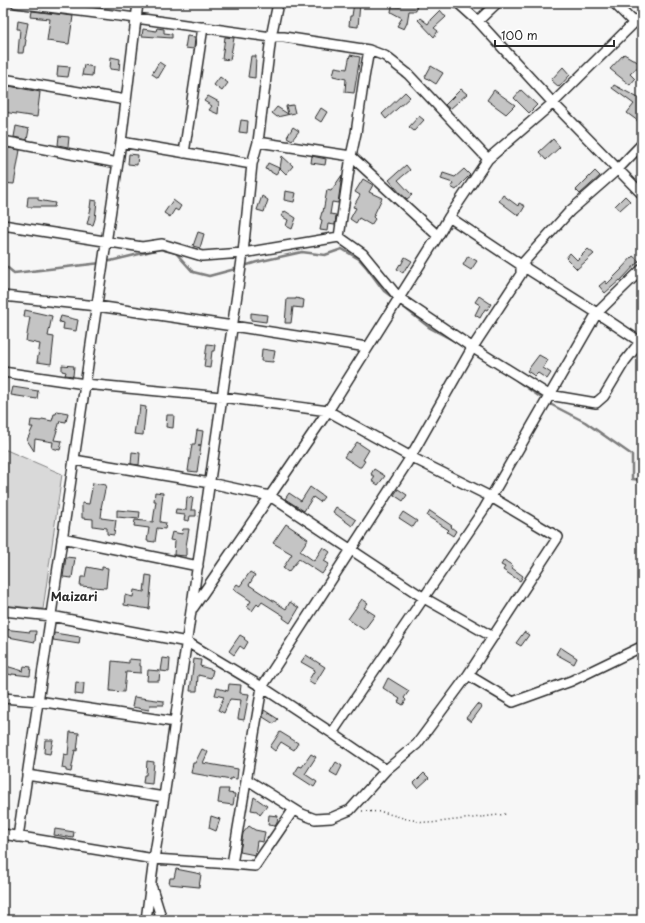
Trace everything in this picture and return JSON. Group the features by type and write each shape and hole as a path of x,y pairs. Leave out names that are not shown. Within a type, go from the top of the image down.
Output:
{"street":[{"path":"16,3 271,37 284,37 370,50 385,56 408,74 488,159"},
{"path":"18,836 118,163 138,3"},
{"path":"146,920 233,326 243,253 252,164 258,142 271,37 278,3"},
{"path":"458,3 478,21 553,103 642,194"},
{"path":"478,21 497,3"},
{"path":"614,3 634,23"},
{"path":"191,610 328,411 449,216 488,159 553,103 642,15"},
{"path":"184,153 203,28"},
{"path":"339,237 351,156 370,50"},
{"path":"3,79 126,100"},
{"path":"3,141 118,163"},
{"path":"121,142 252,164"},
{"path":"258,142 351,156 438,236"},
{"path":"232,864 262,687 411,457 473,348 521,274 521,265 570,212 618,169 642,144"},
{"path":"3,225 142,247 162,244 202,256 243,253 339,237 363,254 399,298 473,348 549,394 596,403 604,396 625,361 641,343 449,216"},
{"path":"332,733 484,509 596,313 642,269"},
{"path":"3,296 97,306 368,347"},
{"path":"3,372 85,384 222,397 328,411 411,457 491,497 558,537 468,675 417,744 386,770 350,810 331,818 315,819 302,814 246,779"},
{"path":"74,460 210,483 270,496 350,551 424,598 493,637"},
{"path":"62,538 198,566"},
{"path":"3,611 51,616 186,642 262,687 386,770"},
{"path":"468,675 513,702 571,681 639,648 642,648"},
{"path":"3,698 38,701 175,722"},
{"path":"27,775 164,797"},
{"path":"3,834 154,859 255,866 294,809"},
{"path":"151,885 162,920"}],"path":[{"path":"350,810 382,812 407,819 430,823 507,814"}],"shaded area":[{"path":"3,415 7,417 4,449 62,474 43,609 3,605"}],"building":[{"path":"354,3 360,3 358,27 349,26"},
{"path":"400,3 417,3 416,11 409,11 407,23 404,29 397,26 402,18 391,12 392,6 400,7"},
{"path":"440,10 446,17 434,28 438,31 434,37 418,20 420,18 428,24"},
{"path":"32,11 73,16 69,44 47,41 50,19 31,17"},
{"path":"18,21 28,23 23,53 18,53 20,29 17,29"},
{"path":"157,28 164,29 164,33 172,34 172,38 142,36 143,29 156,31"},
{"path":"187,36 195,37 194,49 185,48"},
{"path":"225,37 234,38 230,60 222,59"},
{"path":"624,54 641,64 630,74 635,79 630,85 610,69"},
{"path":"350,55 360,57 354,93 345,92 346,79 333,76 335,67 347,69"},
{"path":"251,56 256,56 255,78 248,77"},
{"path":"111,57 120,59 119,70 110,69"},
{"path":"159,62 165,66 158,78 152,74"},
{"path":"84,65 93,67 92,76 82,75"},
{"path":"58,66 70,67 68,77 57,76"},
{"path":"431,66 443,73 436,84 425,77"},
{"path":"563,67 570,75 559,87 551,80"},
{"path":"220,77 228,83 222,91 214,85"},
{"path":"614,85 642,100 642,124 627,113 634,104 612,88"},
{"path":"4,86 40,92 37,117 3,112"},
{"path":"461,89 467,94 450,109 445,105"},
{"path":"494,90 515,105 506,114 487,100"},
{"path":"521,90 537,105 529,113 514,98"},
{"path":"405,92 410,97 386,119 382,114"},
{"path":"208,96 219,102 218,114 209,110 212,106 204,101"},
{"path":"293,105 295,113 277,117 272,113 277,107 288,114 286,106"},
{"path":"321,108 327,112 321,122 315,118"},
{"path":"419,116 424,120 414,131 409,127"},
{"path":"241,120 248,121 247,133 239,132"},
{"path":"16,126 29,129 27,140 14,137"},
{"path":"293,127 299,131 292,140 287,137"},
{"path":"59,136 69,137 68,147 58,145"},
{"path":"553,139 560,147 546,160 539,152"},
{"path":"3,147 20,150 14,184 3,183"},
{"path":"129,154 138,155 137,165 128,164"},
{"path":"282,156 293,166 286,174 280,168"},
{"path":"312,156 326,159 325,165 311,163"},
{"path":"268,163 279,168 276,175 265,169"},
{"path":"406,165 410,170 398,180 412,195 407,199 389,180"},
{"path":"464,169 470,175 456,190 451,187 453,183 441,179 443,173 455,177"},
{"path":"595,171 600,176 580,194 576,190"},
{"path":"342,175 338,203 332,202 330,214 336,215 335,225 328,224 327,231 320,230 322,220 320,219 323,212 327,190 331,191"},
{"path":"363,179 373,185 369,192 382,198 373,217 375,219 371,225 359,218 356,223 350,219 356,208 353,207 360,195 355,192"},
{"path":"285,191 296,193 294,202 284,200"},
{"path":"503,195 518,206 519,203 525,206 519,216 499,201"},
{"path":"262,196 268,200 264,212 257,210"},
{"path":"625,196 630,201 620,210 615,206"},
{"path":"28,197 38,197 38,200 55,203 54,207 27,207"},
{"path":"91,200 97,201 93,225 87,224 91,208"},
{"path":"173,200 181,206 178,211 175,209 170,217 164,213"},
{"path":"285,211 296,218 292,229 286,226 288,220 281,216"},
{"path":"198,232 204,234 200,248 193,246"},
{"path":"588,249 594,254 577,269 566,258 570,253 577,260"},
{"path":"468,256 477,261 471,270 463,265"},
{"path":"633,256 639,261 620,281 605,293 599,286 605,281 607,284"},
{"path":"405,257 412,261 403,273 397,269"},
{"path":"479,296 491,304 487,310 485,309 480,318 475,315 480,305 475,302"},
{"path":"296,298 304,300 303,308 293,307 291,323 285,323 287,299"},
{"path":"25,310 52,316 48,336 54,337 51,364 37,362 40,344 26,341 30,317 24,317"},
{"path":"251,313 267,315 266,322 251,320"},
{"path":"61,316 78,320 76,331 63,329 64,323 59,322"},
{"path":"207,344 215,345 214,351 212,351 210,368 204,367"},
{"path":"262,349 275,351 273,362 261,361"},
{"path":"539,355 548,360 543,368 551,373 547,379 538,373 535,376 527,371"},
{"path":"62,365 74,366 73,376 65,375 66,372 62,371"},
{"path":"13,387 38,391 37,399 11,395"},
{"path":"140,406 146,407 143,435 134,434"},
{"path":"57,411 68,413 66,422 60,421 54,440 62,441 60,450 52,448 53,442 35,439 34,451 27,440 33,427 30,427 31,420 41,421 42,419 52,421 54,414 56,414"},
{"path":"167,415 174,415 173,428 166,427"},
{"path":"197,430 203,431 197,472 188,471 192,444 195,444"},
{"path":"357,442 369,450 361,467 344,457"},
{"path":"132,452 140,453 139,465 131,464"},
{"path":"374,469 385,476 378,485 372,481 375,477 371,474"},
{"path":"93,483 106,485 101,508 101,518 116,520 114,535 107,534 107,528 93,526 93,519 82,518 82,503 89,504"},
{"path":"310,487 324,497 320,502 313,497 304,511 285,499 289,493 301,501"},
{"path":"398,489 407,495 403,501 394,495"},
{"path":"155,492 163,493 160,522 166,523 165,529 157,528 155,542 147,541 149,528 134,526 135,520 153,522 156,501 154,501"},
{"path":"187,497 193,498 191,510 196,510 196,516 190,516 189,521 184,520 185,515 175,514 176,509 186,510"},
{"path":"336,507 356,520 352,526 333,512"},
{"path":"117,510 140,512 139,519 117,517"},
{"path":"430,511 452,526 451,527 456,531 453,536 447,532 449,530 427,516"},
{"path":"403,512 417,521 413,527 399,518"},
{"path":"286,524 308,539 300,551 314,561 323,547 330,552 324,561 329,564 322,574 299,559 288,572 283,568 292,554 273,543"},
{"path":"183,529 189,529 186,556 174,555 175,541 170,540 172,532 182,534"},
{"path":"66,557 75,558 72,578 63,577"},
{"path":"504,560 513,566 512,568 523,576 520,581 503,570 505,567 501,565"},
{"path":"87,567 102,570 102,567 108,568 106,588 80,586 81,577 85,577"},
{"path":"250,572 255,575 249,585 286,609 290,602 299,608 290,623 283,618 284,616 262,602 259,606 257,604 252,611 247,607 251,601 233,589 237,584 240,586"},
{"path":"146,575 152,576 149,609 124,605 125,595 133,597 134,590 144,592"},
{"path":"362,599 368,603 364,608 375,615 364,630 348,619"},
{"path":"3,629 30,632 36,631 35,642 3,636"},
{"path":"524,632 529,635 521,646 516,643"},
{"path":"54,633 80,637 79,644 53,640"},
{"path":"240,635 248,642 244,649 240,646 234,655 229,651"},
{"path":"560,647 577,658 574,664 556,654"},
{"path":"306,655 325,667 314,685 308,681 315,670 301,662"},
{"path":"163,658 170,659 169,672 161,671"},
{"path":"129,659 140,660 141,673 126,672 124,692 110,691 112,661 129,663"},
{"path":"194,659 201,660 200,666 213,670 211,678 198,675 197,691 190,691"},
{"path":"6,666 23,671 24,666 31,667 30,676 4,673"},
{"path":"148,670 160,671 159,681 147,681"},
{"path":"388,678 409,691 404,698 406,700 403,705 398,702 400,699 383,688"},
{"path":"76,682 84,683 83,695 75,694"},
{"path":"229,684 241,685 240,693 249,694 244,720 238,719 241,700 230,699 224,713 218,710 224,697 215,695 217,688 228,691"},
{"path":"134,697 164,701 164,705 150,705 149,710 132,707"},
{"path":"477,704 482,707 471,722 466,718"},
{"path":"264,710 278,719 274,724 263,717"},
{"path":"70,732 79,733 77,751 75,750 71,772 62,768 64,754 68,755"},
{"path":"280,732 298,743 294,750 281,742 275,751 270,747"},
{"path":"45,740 53,740 50,754 44,753"},
{"path":"202,749 208,752 203,763 238,769 237,779 231,778 231,780 191,773 193,763 195,763"},
{"path":"311,754 316,757 305,774 317,782 314,787 294,774 299,766 302,767"},
{"path":"147,761 154,762 152,784 143,783 144,775 146,775"},
{"path":"336,762 342,766 337,776 330,772"},
{"path":"424,773 429,778 418,788 414,783"},
{"path":"220,789 229,789 228,793 235,794 233,805 218,803"},
{"path":"254,797 267,806 260,815 257,811 251,810"},
{"path":"269,815 278,816 275,826 268,825"},
{"path":"211,816 220,819 216,831 209,828"},
{"path":"249,826 255,830 265,832 263,842 257,841 255,855 240,852 243,833"},
{"path":"55,829 74,832 73,838 54,835"},
{"path":"176,869 201,874 199,887 169,884 170,878 174,878"}],"waterway":[{"path":"106,262 160,249 176,253 193,272 209,276 239,268"},
{"path":"244,266 302,252 325,255 342,249 359,259 384,291 396,300"},
{"path":"3,264 14,273 101,263"},
{"path":"401,305 430,328 460,344"},
{"path":"516,380 550,404 585,422 632,455 632,479 642,480"}],"district":[{"name":"Maizari","path":"74,596"}]}
